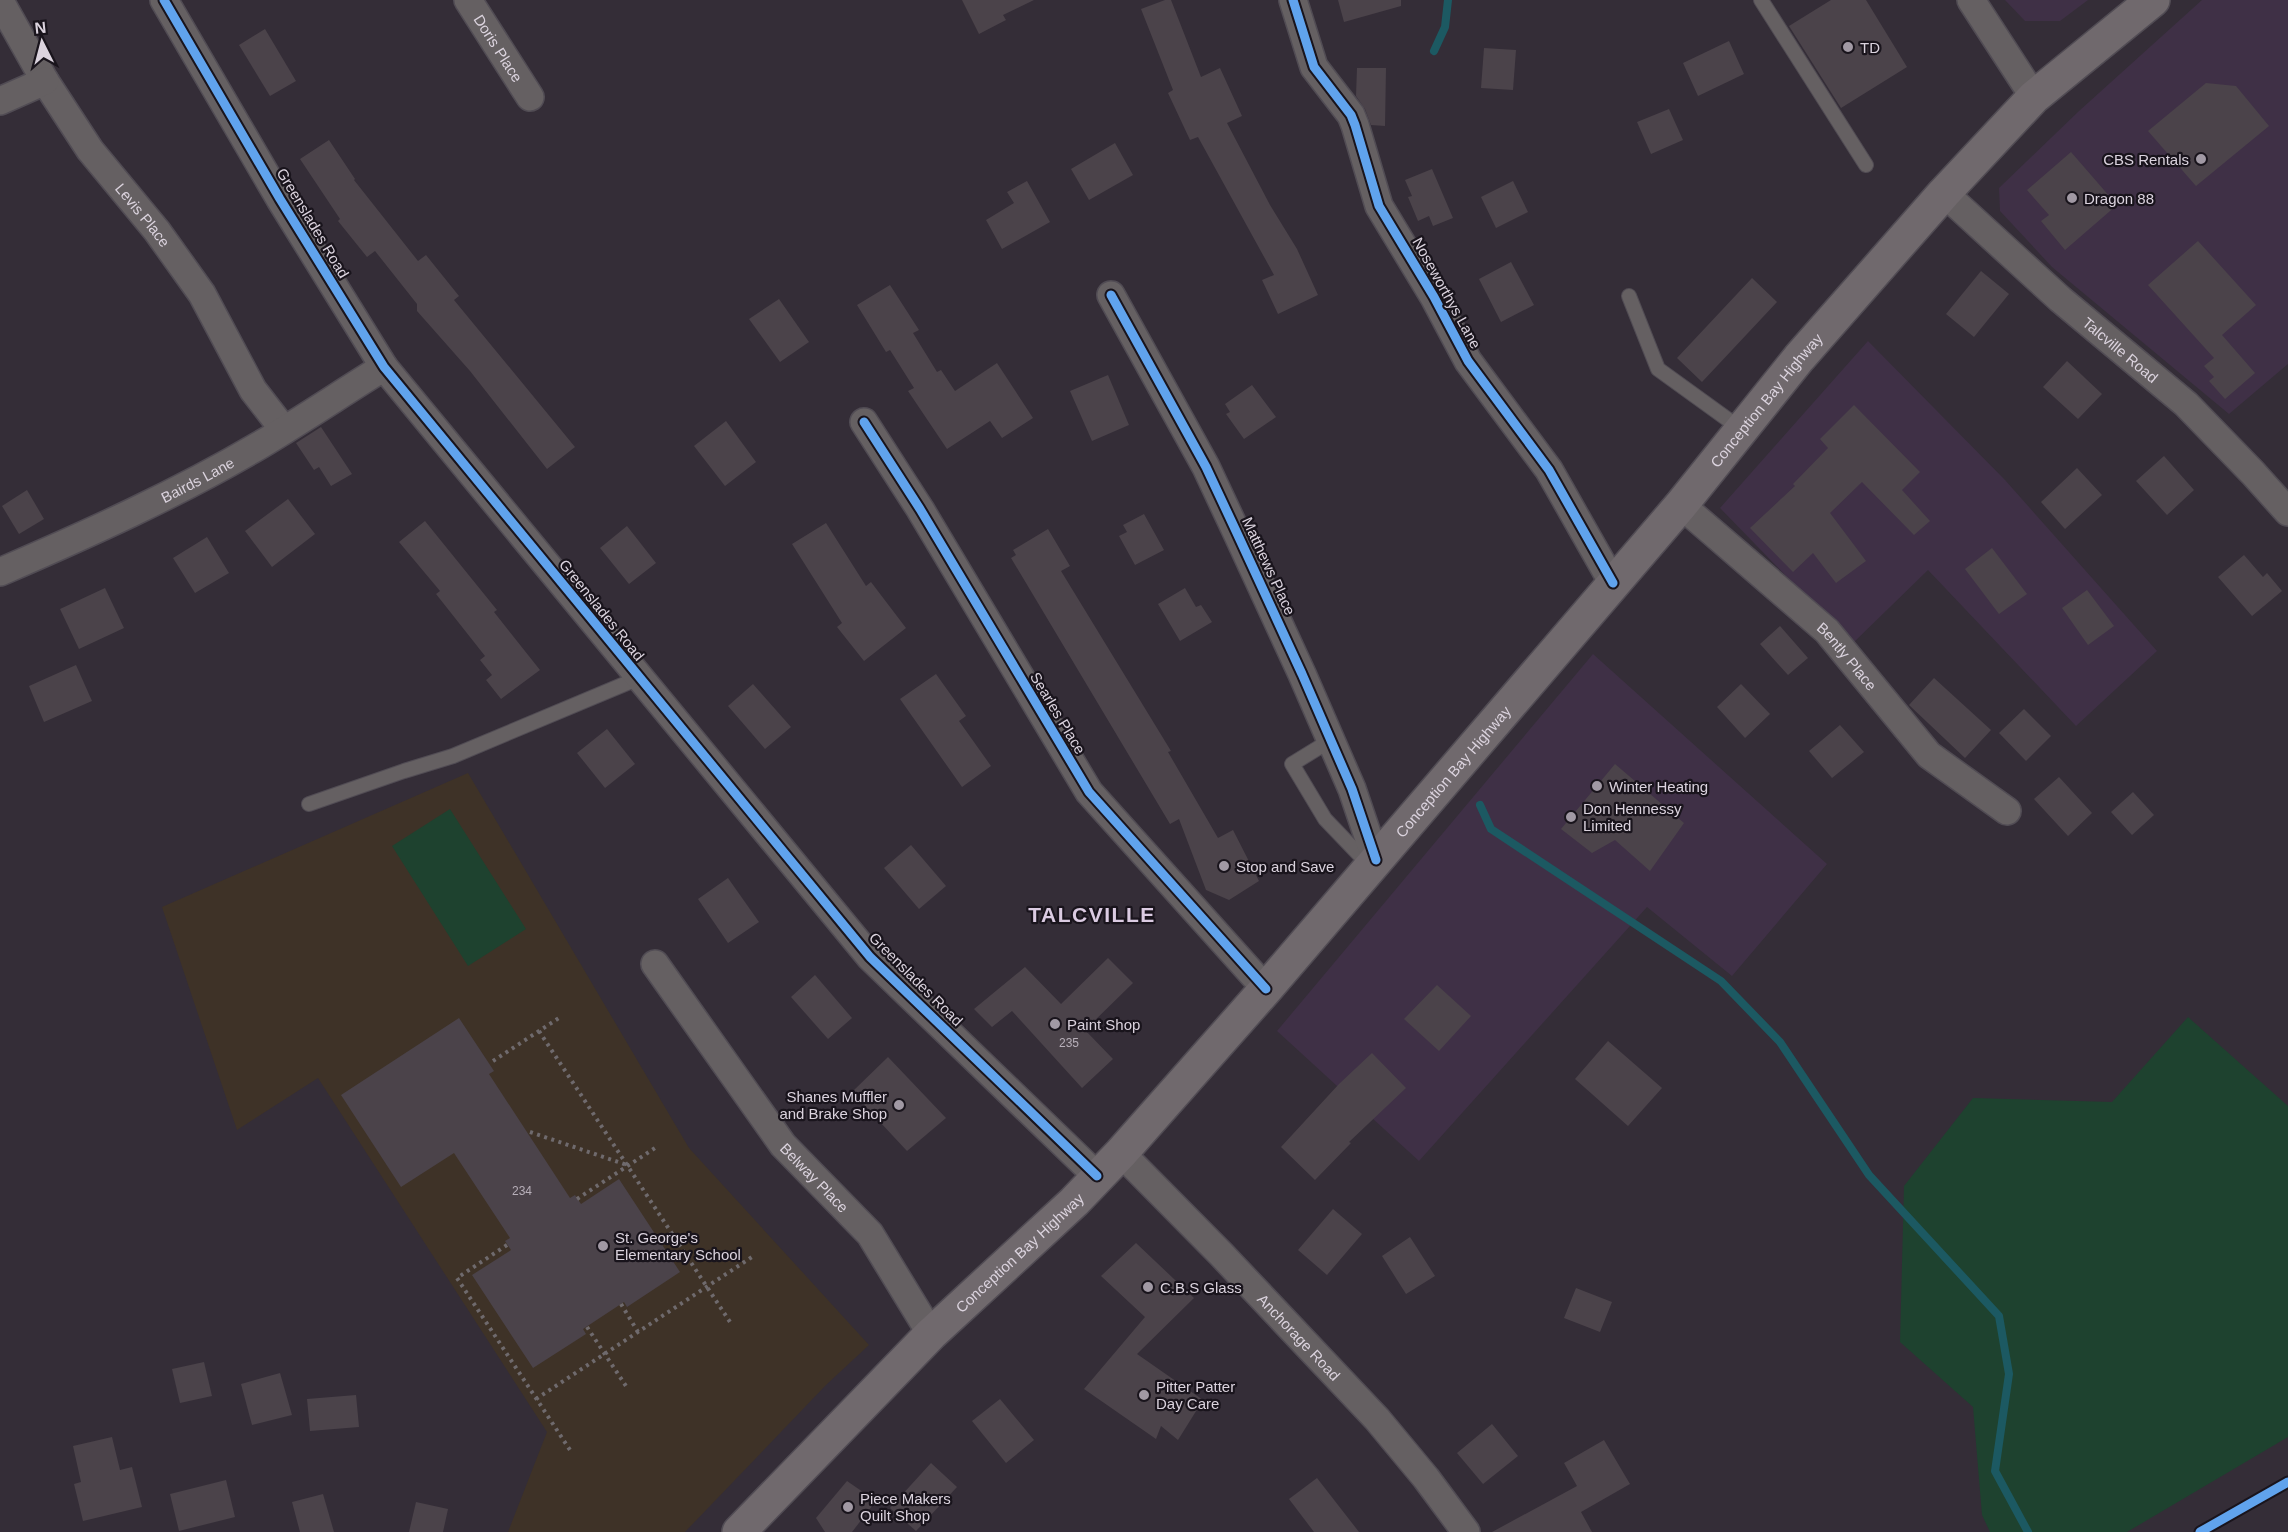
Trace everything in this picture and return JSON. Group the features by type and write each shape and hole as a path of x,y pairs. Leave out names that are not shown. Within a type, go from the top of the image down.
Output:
{"main road":[{"name":"Conception Bay Highway","path":"739,1532 931,1334 1074,1202 1121,1153 1266,989 1680,505 1799,358 1944,193 2034,97 2153,0"}],"street":[{"name":"Greenslades Road","path":"164,0 280,199 384,367 870,957 1097,1176"},
{"name":"Doris Place","path":"468,0 531,97"},
{"name":"Noseworthys Lane","path":"1293,0 1314,67 1351,116 1355,125 1379,206 1434,297 1468,361 1549,470 1613,582"},
{"path":"1971,0 2034,97"},
{"name":"Levis Place","path":"0,1 45,81 90,150 157,231 202,294 253,390 284,430"},
{"path":"0,101 45,81"},
{"name":"Talcville Road","path":"1944,193 2060,299 2186,404 2288,512"},
{"name":"Matthews Place","path":"1111,295 1206,467 1302,674 1352,789 1373,864"},
{"name":"Bairds Lane","path":"0,572 82,537 209,473 284,430 384,367"},
{"name":"Searles Place","path":"864,422 920,509 1089,792 1266,989"},
{"name":"Bently Place","path":"1680,505 1827,631 1929,756 2007,811"},
{"name":"Belway Place","path":"655,964 783,1145 870,1234 931,1334"},
{"name":"Anchorage Road","path":"1121,1153 1221,1254 1377,1419 1426,1478 1466,1532"}],"lane":[{"path":"1761,0 1866,165"},
{"path":"1629,296 1658,369 1741,429"},
{"path":"309,804 453,756 639,678"},
{"path":"1330,740 1292,764 1324,819 1373,864"}],"path":[{"path":"493,1061 562,1016"},
{"path":"539,1031 730,1322"},
{"path":"530,1132 628,1166"},
{"path":"577,1199 655,1148"},
{"path":"507,1245 457,1278 572,1453"},
{"path":"536,1399 752,1257"},
{"path":"621,1304 638,1332"},
{"path":"587,1327 628,1389"}],"shaded area":[{"path":"2005,0 2088,0 2060,21 2025,21"},
{"path":"2202,0 2288,0 2288,364 2229,414 2052,267 2000,211 1999,188 2079,111"},
{"path":"1868,341 2005,480 2157,651 2076,726 1928,570 1852,644 1720,508"},
{"path":"1593,654 1827,864 1732,976 1647,907 1419,1161 1277,1031"},
{"name":"St. George's Elementary School","path":"468,773 689,1148 869,1345 826,1385 685,1532 508,1532 547,1432 318,1078 237,1130 162,907"}],"green space":[{"path":"450,809 526,929 468,966 392,846"},
{"path":"2188,1017 2288,1106 2288,1437 2127,1532 1990,1532 1982,1515 1973,1407 1900,1342 1904,1186 1973,1098 2112,1102"}],"building":[{"path":"962,0 1034,0 1003,15 1006,20 979,34"},
{"path":"1171,0 1201,77 1220,68 1242,116 1227,123 1270,205 1297,249 1318,295 1278,314 1262,280 1274,275 1198,137 1190,140 1168,93 1173,90 1141,9"},
{"path":"1338,0 1401,0 1401,6 1344,22"},
{"name":"TD","path":"1831,0 1866,0 1907,67 1841,108 1789,26"},
{"path":"265,29 296,81 270,96 239,45"},
{"path":"1729,41 1744,74 1698,96 1683,63"},
{"path":"1484,48 1516,50 1513,90 1481,88"},
{"path":"1357,68 1386,68 1385,126 1371,125 1365,109 1356,96"},
{"name":"CBS Rentals","path":"2206,83 2236,86 2269,126 2196,186 2148,131"},
{"path":"1669,109 1683,140 1651,154 1637,122"},
{"path":"329,140 354,180 418,261 426,255 459,296 454,300 575,447 547,469 470,371 417,311 417,304 375,251 367,257 338,221 340,219 300,159"},
{"path":"1115,143 1133,175 1089,200 1071,169"},
{"name":"Dragon 88","path":"2071,152 2117,205 2065,250 2041,221 2049,215 2027,190"},
{"path":"1432,169 1453,218 1433,226 1429,216 1418,221 1408,197 1412,196 1405,180"},
{"path":"1027,181 1050,222 1002,249 986,220 1014,203 1007,192"},
{"path":"1513,181 1528,212 1496,228 1481,197"},
{"path":"2198,241 2256,305 2222,335 2255,373 2225,399 2209,381 2214,377 2204,366 2214,358 2148,285"},
{"path":"1511,262 1534,305 1501,322 1479,279"},
{"path":"1981,271 2009,294 1974,337 1946,314"},
{"path":"1752,278 1777,302 1702,382 1677,358"},
{"path":"890,285 919,330 913,333 937,372 941,370 955,391 997,363 1033,418 1002,438 990,421 947,449 908,391 914,388 890,350 886,352 857,305"},
{"path":"779,299 809,342 780,362 749,319"},
{"path":"2067,361 2102,394 2078,419 2043,387"},
{"path":"1108,375 1129,425 1092,441 1070,391"},
{"path":"1252,385 1276,417 1244,439 1226,414 1230,412 1225,404"},
{"path":"1854,405 1920,472 1902,490 1930,521 1914,535 1862,482 1830,513 1866,561 1836,583 1813,553 1793,572 1750,528 1795,486 1793,484 1828,448 1820,439"},
{"path":"726,421 756,462 725,486 694,446"},
{"path":"321,427 352,474 331,486 319,467 314,470 296,443"},
{"path":"2164,456 2194,490 2167,515 2136,481"},
{"path":"2077,468 2102,495 2065,529 2041,502"},
{"path":"27,490 44,519 19,534 2,506"},
{"path":"288,499 315,534 272,567 245,531"},
{"path":"1144,514 1164,550 1135,565 1119,536 1127,532 1123,525"},
{"path":"425,521 497,610 494,612 540,670 501,699 486,680 492,675 480,660 485,656 436,594 440,591 399,542"},
{"path":"826,523 866,586 871,582 906,628 864,661 837,627 842,623 792,544"},
{"path":"627,526 656,563 629,584 600,548"},
{"path":"1048,529 1070,566 1061,571 1171,751 1168,752 1218,838 1233,830 1259,881 1229,900 1206,890 1179,819 1170,824 1011,558 1016,555 1013,550"},
{"path":"207,537 229,573 195,593 173,558"},
{"path":"1992,548 2027,594 1999,614 1965,569"},
{"path":"2244,555 2263,577 2267,573 2282,591 2252,616 2218,577"},
{"path":"105,588 124,628 79,649 60,609"},
{"path":"1185,588 1196,607 1201,605 1212,622 1180,641 1158,604"},
{"path":"2087,590 2114,626 2088,645 2062,608"},
{"path":"1780,626 1808,658 1788,675 1760,644"},
{"path":"76,665 92,701 44,722 29,686"},
{"path":"936,674 966,716 959,721 991,766 962,787 900,699"},
{"path":"1934,678 1991,730 1965,758 1909,705"},
{"path":"753,684 791,727 765,749 728,706"},
{"path":"1741,684 1770,714 1745,738 1717,707"},
{"path":"2024,709 2051,736 2026,761 1999,733"},
{"path":"1840,725 1864,752 1832,778 1809,751"},
{"path":"607,729 635,764 605,788 577,753"},
{"path":"1615,764 1684,823 1650,871 1615,840 1592,853 1561,829"},
{"path":"2059,777 2092,813 2068,836 2034,799"},
{"path":"2133,792 2154,815 2132,835 2111,812"},
{"path":"911,845 946,886 919,909 884,868"},
{"path":"728,878 759,922 728,943 698,899"},
{"path":"1108,958 1133,983 1085,1030 1113,1059 1082,1088 1012,1011 992,1027 974,1009 1025,967 1061,1004"},
{"path":"815,975 852,1018 828,1039 791,997"},
{"path":"1437,985 1471,1016 1439,1051 1404,1019"},
{"path":"459,1018 494,1071 489,1074 570,1198 575,1195 581,1204 619,1179 680,1272 627,1307 624,1302 583,1329 586,1334 533,1368 472,1275 511,1250 505,1241 510,1238 454,1153 401,1187 341,1095"},
{"path":"1608,1041 1662,1088 1628,1126 1575,1079"},
{"path":"1372,1053 1406,1088 1349,1142 1351,1143 1315,1180 1281,1147 1339,1084"},
{"name":"Shanes Muffler and Brake Shop","path":"888,1057 946,1118 907,1151 852,1092"},
{"path":"1333,1209 1362,1234 1327,1275 1298,1250"},
{"path":"1410,1237 1435,1276 1406,1294 1382,1256"},
{"path":"1136,1243 1194,1298 1137,1354 1203,1400 1178,1440 1161,1426 1156,1439 1084,1389 1145,1317 1101,1276"},
{"path":"1576,1288 1612,1302 1600,1332 1564,1318"},
{"path":"204,1362 212,1396 180,1403 172,1369"},
{"path":"280,1373 292,1415 252,1425 241,1384"},
{"path":"356,1395 359,1427 310,1431 307,1399"},
{"path":"1000,1399 1034,1440 1006,1463 972,1421"},
{"path":"1492,1424 1518,1456 1483,1484 1457,1453"},
{"path":"112,1437 120,1470 132,1467 142,1507 83,1521 74,1484 81,1482 73,1446"},
{"path":"1604,1440 1630,1484 1581,1512 1592,1532 1492,1532 1577,1486 1564,1463"},
{"path":"931,1463 957,1487 916,1531 890,1508"},
{"path":"1317,1478 1359,1532 1314,1532 1289,1499"},
{"path":"226,1480 235,1517 179,1531 170,1494"},
{"name":"Piece Makers Quilt Shop","path":"847,1481 876,1501 852,1532 825,1532 816,1518"},
{"path":"323,1494 334,1532 300,1532 292,1502"},
{"path":"416,1502 448,1509 443,1532 409,1532"}],"waterway":[{"path":"1434,51 1445,27 1448,0"},
{"path":"1480,805 1491,829 1721,981 1780,1042 1869,1175 1999,1316 2009,1374 1995,1471 2028,1532"}],"cycle path":[{"path":"164,0 280,199 384,367 870,957 1097,1176"},
{"path":"1293,0 1314,67 1351,115 1379,206 1434,297 1468,361 1549,470 1613,583"},
{"path":"1111,295 1206,467 1302,674 1352,789 1376,860"},
{"path":"864,422 920,509 1089,792 1266,989"},
{"path":"2200,1532 2288,1482"}],"place":[{"name":"TD","path":"1848,47"},
{"name":"CBS Rentals","path":"2201,159"},
{"name":"Dragon 88","path":"2072,198"},
{"name":"Winter Heating","path":"1597,786"},
{"name":"Don Hennessy Limited","path":"1571,817"},
{"name":"Stop and Save","path":"1224,866"},
{"name":"Paint Shop","path":"1055,1024"},
{"name":"Shanes Muffler and Brake Shop","path":"899,1105"},
{"name":"St. George's Elementary School","path":"603,1246"},
{"name":"C.B.S Glass","path":"1148,1287"},
{"name":"Pitter Patter Day Care","path":"1144,1395"},
{"name":"Piece Makers Quilt Shop","path":"848,1507"}],"district":[{"name":"TALCVILLE","path":"1092,914"}]}
